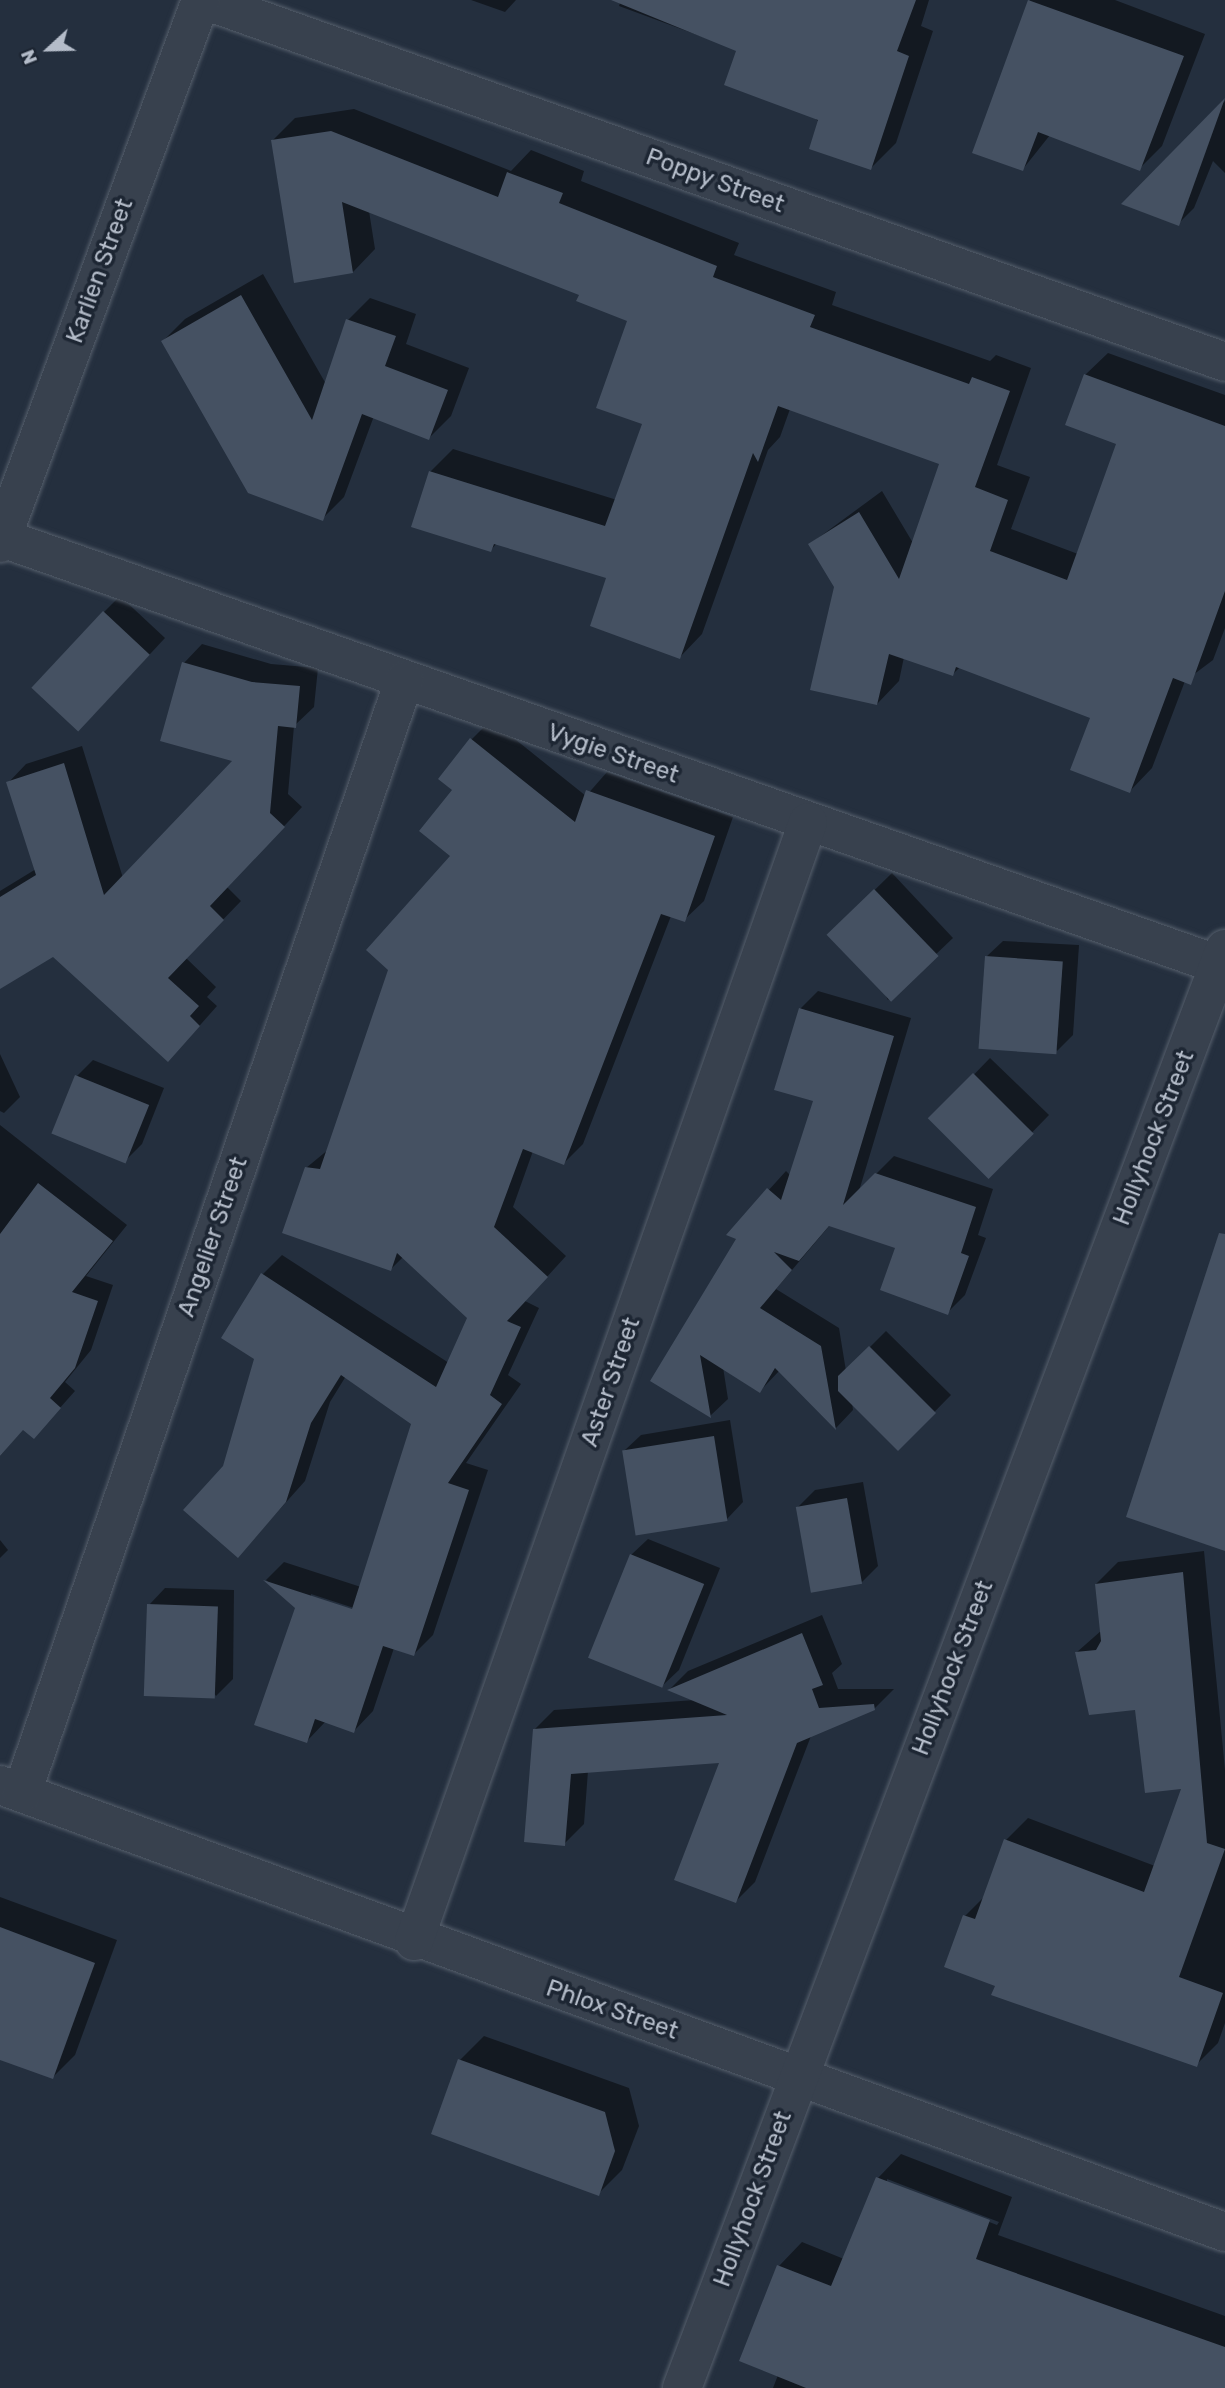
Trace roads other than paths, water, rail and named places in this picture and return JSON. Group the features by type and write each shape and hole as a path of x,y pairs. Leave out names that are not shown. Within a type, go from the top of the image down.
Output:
{"street":[{"name":"Poppy Street","path":"202,0 1225,362"},
{"name":"Karlien Street","path":"1,541 202,0"},
{"name":"Vygie Street","path":"1,541 808,822 1223,960"},
{"name":"Angelier Street","path":"11,1789 404,681"},
{"name":"Aster Street","path":"414,1941 808,822"},
{"name":"Hollyhock Street","path":"682,2388 1223,960"},
{"name":"Phlox Street","path":"11,1789 414,1941 799,2075 1225,2232"}]}
